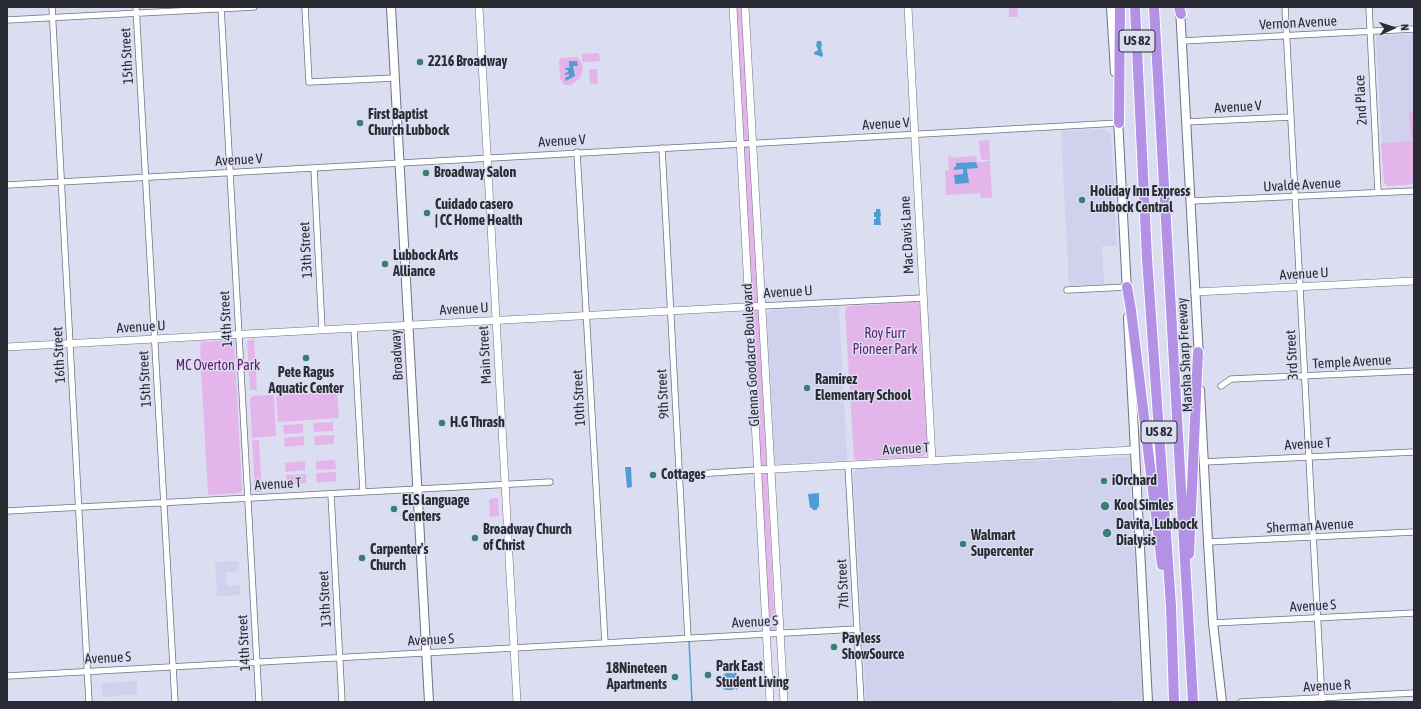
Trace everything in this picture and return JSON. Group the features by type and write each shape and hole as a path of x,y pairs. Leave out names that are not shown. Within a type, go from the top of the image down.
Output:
{"highway":[{"path":"1119,123 1120,7"},
{"name":"US 82","path":"1135,7 1147,258 1171,606 1174,702"},
{"name":"Marsha Sharp Freeway","path":"1154,7 1193,702"},
{"path":"1127,287 1132,317 1165,591 1171,606"},
{"path":"1187,612 1198,352"}],"main road":[{"name":"Broadway","path":"391,7 429,702"},
{"path":"1111,7 1119,123 1127,312 1148,702"},
{"name":"Marsha Sharp Freeway","path":"1180,9 1208,542 1222,702"}],"street":[{"name":"16th Street","path":"52,7 90,702"},
{"path":"7,20 52,18 136,10 254,7"},
{"path":"305,7 309,82 395,78"},
{"name":"Main Street","path":"479,7 517,702"},
{"name":"Glenna Goodacre Boulevard","path":"733,7 770,702"},
{"name":"Glenna Goodacre Boulevard","path":"745,7 784,702"},
{"name":"Mac Davis Lane","path":"908,7 932,461"},
{"name":"3rd Street","path":"1285,7 1322,700"},
{"name":"2nd Place","path":"1368,7 1378,192"},
{"name":"14th Street","path":"221,8 259,702"},
{"name":"15th Street","path":"136,10 175,702"},
{"name":"Vernon Avenue","path":"1182,41 1414,29"},
{"name":"Avenue V","path":"1186,122 1291,117"},
{"name":"Avenue V","path":"7,185 577,152 1119,123"},
{"name":"9th Street","path":"662,148 688,638"},
{"name":"10th Street","path":"577,152 605,643"},
{"name":"13th Street","path":"314,168 322,330"},
{"name":"Uvalde Avenue","path":"1191,201 1414,191"},
{"name":"Avenue U","path":"1196,292 1414,281"},
{"path":"1067,290 1127,287"},
{"name":"Avenue U","path":"7,347 923,298"},
{"path":"354,328 363,492"},
{"name":"Temple Avenue","path":"1221,386 1231,379 1414,371"},
{"name":"Avenue T","path":"680,475 1134,450"},
{"name":"Avenue T","path":"1204,462 1414,452"},
{"name":"7th Street","path":"848,465 861,702"},
{"name":"Avenue T","path":"7,512 550,482"},
{"name":"13th Street","path":"331,494 342,702"},
{"name":"Sherman Avenue","path":"1208,542 1414,532"},
{"name":"Avenue S","path":"1214,623 1414,613"},
{"name":"Avenue S","path":"7,676 857,629"},
{"name":"Avenue R","path":"1241,702 1322,700 1414,693"}],"shaded area":[{"path":"1414,34 1414,184 1387,186 1384,182 1376,36"},
{"path":"1104,129 1111,134 1117,246 1102,246 1104,284 1069,286 1061,131"},
{"name":"Ramirez Elementary School","path":"839,307 847,460 779,464 775,461 767,315 772,310"},
{"path":"1129,457 1142,699 1098,702 866,702 853,473 858,468"},
{"path":"238,561 239,571 226,572 227,586 240,585 240,595 217,596 215,562"},
{"path":"133,681 137,682 137,694 103,697 102,684"}],"green space":[{"path":"736,7 743,7 759,295 759,321 775,629 770,631 768,630"},
{"path":"1009,7 1017,7 1018,17 1009,17"},
{"path":"599,53 600,61 582,62 582,54"},
{"path":"577,57 583,67 580,78 571,85 565,85 560,79 559,61 561,58"},
{"path":"589,69 597,69 598,84 590,84"},
{"path":"1409,112 1414,112 1414,139 1411,139"},
{"path":"989,140 990,160 981,160 979,141"},
{"path":"1414,141 1414,184 1387,186 1384,182 1381,143"},
{"path":"950,154 951,158 976,156 977,162 990,161 992,198 981,198 980,193 946,195 945,171 949,170 948,158 950,158"},
{"name":"Roy Furr Pioneer Park","path":"916,302 921,306 928,453 923,456 856,460 854,457 845,311 847,307 853,306"},
{"path":"254,339 257,390 250,390 247,341"},
{"name":"MC Overton Park","path":"234,340 242,490 240,493 208,495 200,350 201,342"},
{"path":"337,391 339,418 278,422 276,396"},
{"path":"274,395 276,436 252,438 250,398 252,398 252,396"},
{"path":"333,422 333,431 314,432 313,423"},
{"path":"303,424 303,433 284,434 283,425"},
{"path":"334,435 334,444 315,445 314,436"},
{"path":"304,436 304,445 285,447 284,438"},
{"path":"252,440 259,440 262,492 255,492"},
{"path":"335,460 336,469 316,470 316,461"},
{"path":"305,461 305,470 286,472 285,463"},
{"path":"336,472 336,481 317,483 316,473"},
{"path":"306,474 306,483 287,484 286,475"},
{"path":"492,498 498,498 499,516 490,517 489,500"}],"water":[{"path":"817,41 821,41 822,57 814,54 814,52 818,49 816,46"},
{"path":"569,61 577,61 578,66 573,66 575,76 566,81 565,78 569,76 569,74 565,75 568,70 565,68 571,67 569,66"},
{"path":"976,162 978,168 967,169 969,183 955,184 954,175 963,174 963,169 954,170 956,163"},
{"path":"876,209 880,209 881,225 874,225 874,219 876,219 876,217 874,217 874,212 876,212"},
{"path":"625,467 631,467 632,487 627,488"},
{"path":"819,493 819,507 817,510 813,510 810,508 808,494"},
{"path":"736,672 739,682 737,690 734,688 733,690 723,689 723,675 727,673 733,674"}],"waterway":[{"path":"689,640 692,702"}],"place":[{"name":"2216 Broadway","path":"420,62"},
{"name":"First Baptist Church Lubbock","path":"360,123"},
{"name":"Broadway Salon","path":"426,173"},
{"name":"Holiday Inn Express Lubbock Central","path":"1082,200"},
{"name":"Cuidado casero | CC Home Health","path":"427,213"},
{"name":"Lubbock Arts Alliance","path":"385,264"},
{"name":"Pete Ragus Aquatic Center","path":"306,358"},
{"name":"Ramirez Elementary School","path":"807,388"},
{"name":"H.G Thrash","path":"442,423"},
{"name":"Cottages","path":"653,475"},
{"name":"iOrchard","path":"1104,481"},
{"name":"Kool Simles","path":"1105,506"},
{"name":"ELS language Centers","path":"394,509"},
{"name":"Davita, Lubbock Dialysis","path":"1107,533"},
{"name":"Broadway Church of Christ","path":"475,538"},
{"name":"Walmart Supercenter","path":"963,544"},
{"name":"Carpenter's Church","path":"362,558"},
{"name":"Payless ShowSource","path":"834,647"},
{"name":"Park East Student Living","path":"708,675"},
{"name":"18Nineteen Apartments","path":"675,677"}]}
